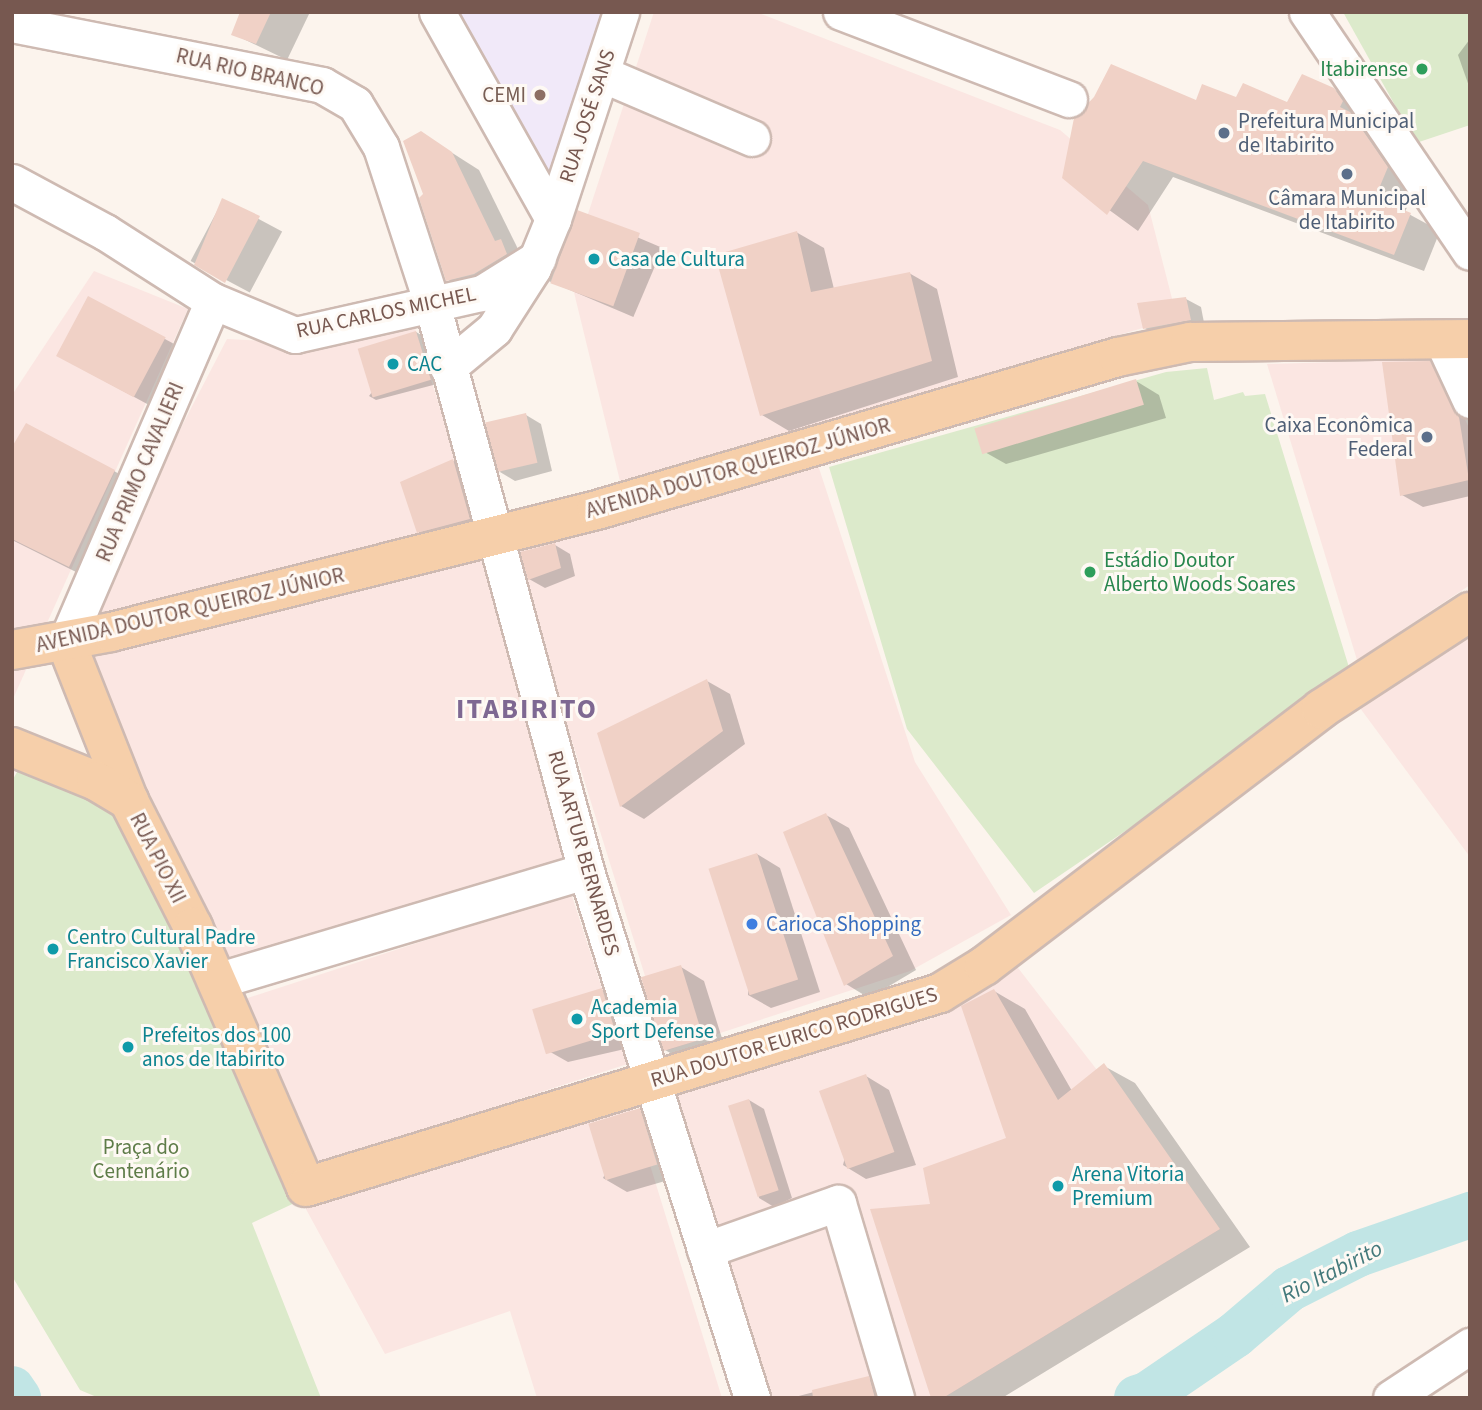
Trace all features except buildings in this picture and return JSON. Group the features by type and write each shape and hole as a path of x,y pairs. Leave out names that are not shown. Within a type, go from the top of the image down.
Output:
{"main road":[{"name":"AVENIDA DOUTOR QUEIROZ JÚNIOR","path":"12,650 66,642 597,510 1118,357 1190,342 1457,341"},
{"name":"RUA DOUTOR EURICO RODRIGUES","path":"306,1187 940,993 984,966 1321,709 1470,612"},
{"name":"RUA PIO XII","path":"66,642 129,801 216,981 306,1187"},
{"path":"12,747 96,781 129,801"}],"street":[{"path":"437,12 553,219"},
{"name":"RUA JOSÉ SANS","path":"448,368 494,329 538,258 621,12"},
{"path":"1307,12 1470,253"},
{"path":"851,14 1069,99"},
{"name":"RUA RIO BRANCO","path":"12,24 322,85 355,104 381,147 432,304"},
{"path":"602,74 752,138"},
{"name":"RUA CARLOS MICHEL","path":"12,182 106,232 213,301 295,335 482,293 538,258"},
{"name":"RUA PRIMO CAVALIERI","path":"66,642 213,301"},
{"name":"RUA ARTUR BERNARDES","path":"432,304 586,872 752,1398"},
{"path":"1457,341 1470,400"},
{"path":"216,981 586,872"},
{"path":"705,1250 838,1203 896,1398"},
{"path":"1391,1398 1470,1346"}],"shaded area":[{"name":"CEMI","path":"457,12 606,12 549,179"},
{"path":"654,12 756,12 1060,130 1148,205 1177,318 620,481 569,272"},
{"path":"94,271 188,309 12,701 12,395"},
{"path":"413,322 476,523 78,626 227,339 317,344"},
{"path":"1436,359 1470,430 1470,585 1357,660 1267,364"},
{"path":"818,465 915,762 1011,915 910,971 668,1050 512,548"},
{"path":"483,560 572,864 223,967 79,659"},
{"path":"1470,634 1470,857 1360,708"},
{"path":"571,893 627,1064 294,1172 238,1001"},
{"path":"1015,964 1220,1229 943,1398 769,1398 671,1094 933,1018"},
{"path":"629,1097 722,1398 537,1398 510,1311 385,1354 301,1200"}],"green space":[{"name":"Itabirense","path":"1343,12 1470,12 1470,125 1416,143"},
{"name":"Estádio Doutor Alberto Woods Soares","path":"1207,368 1214,400 1243,392 1245,396 1265,394 1352,677 1034,893 907,729 829,467 1166,372"},
{"name":"Praça do Centenário","path":"21,765 120,818 301,1200 252,1223 321,1398 99,1398 80,1390 12,1276 12,781"}],"waterway":[{"name":"Rio Itabirito","path":"1137,1398 1147,1395 1235,1335 1289,1289 1358,1254 1470,1215"},
{"name":"Rio Itabirito","path":"12,1389 18,1398"}],"place":[{"name":"Itabirense","path":"1422,69"},
{"name":"CEMI","path":"540,95"},
{"name":"Prefeitura Municipal de Itabirito","path":"1224,133"},
{"name":"Câmara Municipal de Itabirito","path":"1347,174"},
{"name":"Casa de Cultura","path":"594,259"},
{"name":"CAC","path":"393,364"},
{"name":"Caixa Econômica Federal","path":"1427,437"},
{"name":"Estádio Doutor Alberto Woods Soares","path":"1090,572"},
{"name":"Carioca Shopping","path":"752,924"},
{"name":"Centro Cultural Padre Francisco Xavier","path":"53,949"},
{"name":"Academia Sport Defense","path":"577,1019"},
{"name":"Prefeitos dos 100 anos de Itabirito","path":"128,1047"},
{"name":"Arena Vitoria Premium","path":"1058,1186"}],"district":[{"name":"ITABIRITO","path":"527,709"}]}
